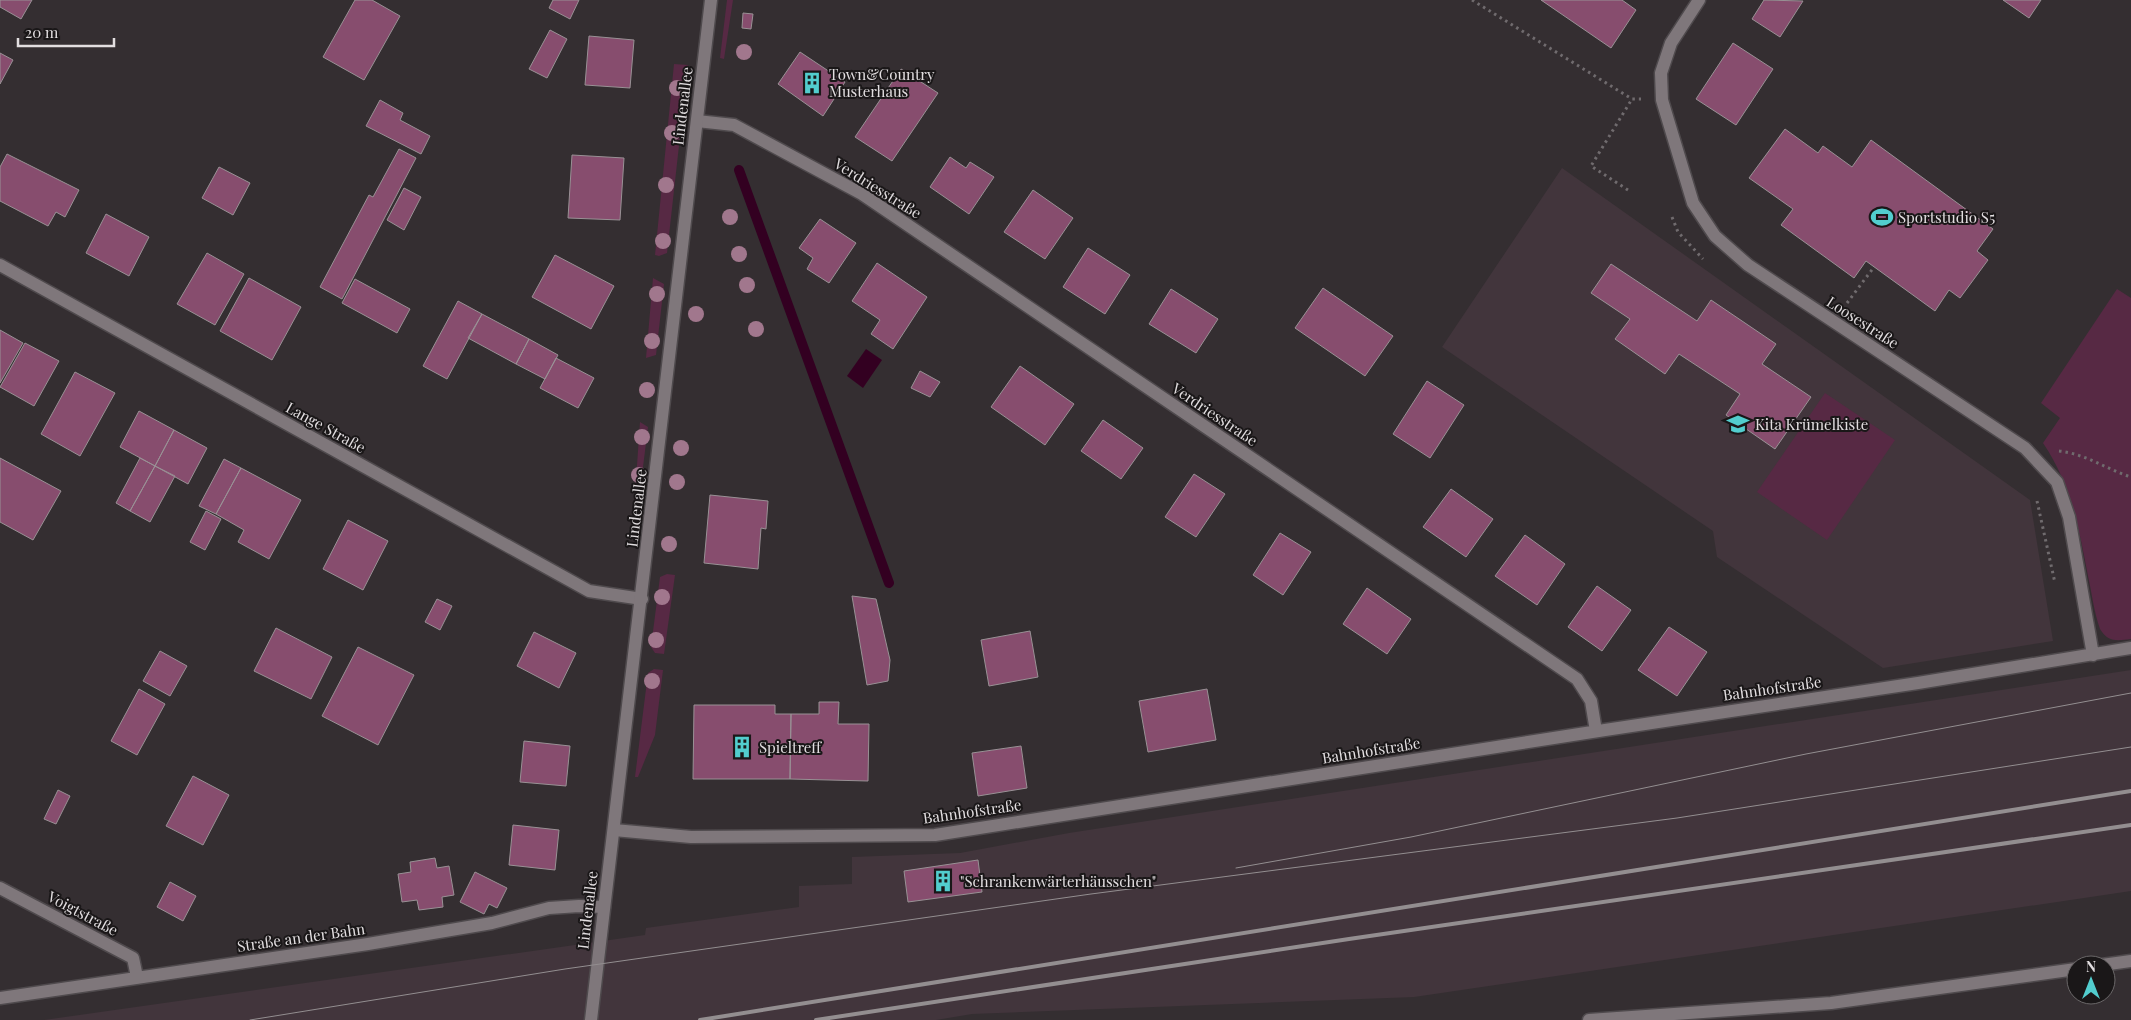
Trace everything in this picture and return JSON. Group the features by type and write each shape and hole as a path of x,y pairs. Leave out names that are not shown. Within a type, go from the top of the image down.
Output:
{"street":[{"name":"Lindenallee","path":"591,1020 711,0"},
{"name":"Loosestraße","path":"1699,0 1670,43 1661,73 1662,100 1693,203 1715,236 1748,266 2025,448 2057,482 2069,516 2093,655"},
{"name":"Verdriesstraße","path":"697,121 734,125 862,194 1577,679 1591,700 1596,731"},
{"name":"Lange Straße","path":"0,265 589,591 642,599"},
{"name":"Bahnhofstraße","path":"614,830 691,837 935,835 2131,648"},
{"name":"Voigtstraße","path":"0,888 133,958 137,977"},
{"name":"Straße an der Bahn","path":"0,998 368,944 492,923 549,908 604,907"},
{"path":"2116,963 2131,961"},
{"path":"1589,1020 1696,1016 1831,1003 2066,970"}],"path":[{"path":"1472,0 1632,99 1662,100"},
{"path":"1628,190 1591,166 1632,99"},
{"path":"2025,448 2087,456 2105,467 2131,477"}],"shaded area":[{"path":"727,0 733,0 724,59 720,58"},
{"path":"674,64 688,65 667,253 659,256 655,255"},
{"name":"Kita Krümelkiste","path":"1562,168 2030,500 2053,641 1883,668 1717,557 1713,531 1442,347"},
{"path":"653,278 664,284 656,355 646,358"},
{"path":"2117,289 2131,298 2131,639 2113,640 2100,629 2073,507 2061,474 2043,443 2060,418 2041,403"},
{"path":"866,349 882,360 863,388 847,376"},
{"path":"1825,393 1895,440 1827,540 1757,492"},
{"path":"640,422 648,427 634,539 632,538"},
{"path":"667,574 675,575 664,654 655,653 651,647 660,577"},
{"path":"654,669 663,670 655,735 638,777 635,777 648,673"},
{"path":"2131,670 2131,891 1414,997 972,1014 936,1020 44,1020 645,935 646,928 799,907 799,886 852,884 852,857 960,853 1069,833"}],"building":[{"path":"0,0 32,0 21,19 0,7"},
{"path":"355,0 372,0 400,16 364,80 323,57"},
{"path":"553,0 579,0 570,19 549,8"},
{"path":"1541,0 1622,0 1636,10 1611,48"},
{"path":"1764,0 1803,1 1780,37 1752,19"},
{"path":"2003,0 2041,0 2029,18"},
{"path":"743,13 753,14 751,29 742,28"},
{"path":"550,30 567,39 547,78 529,69"},
{"path":"589,36 634,40 630,88 585,85"},
{"path":"1733,43 1773,69 1736,125 1696,99"},
{"name":"Town&Country Musterhaus","path":"800,52 845,82 823,116 778,84"},
{"path":"0,53 13,60 0,84"},
{"path":"901,69 938,93 892,161 855,137"},
{"path":"380,100 403,113 400,120 430,136 421,154 366,126"},
{"name":"Sportstudio S5","path":"1785,129 1818,153 1823,146 1852,167 1871,140 1993,229 1977,251 1988,260 1960,298 1949,290 1935,311 1866,261 1854,278 1781,225 1793,209 1749,178"},
{"path":"399,149 416,158 342,299 320,287 369,195 373,197"},
{"path":"7,154 79,190 65,217 56,212 48,226 0,201 0,167"},
{"path":"572,155 624,158 620,220 568,218"},
{"path":"950,157 966,168 970,162 994,177 969,214 930,187"},
{"path":"219,167 250,183 233,215 202,198"},
{"path":"404,188 421,197 404,230 387,220"},
{"path":"1033,190 1073,218 1045,259 1004,232"},
{"path":"106,214 149,237 129,276 86,253"},
{"path":"820,219 856,243 829,283 807,269 813,258 799,248"},
{"path":"1088,248 1130,275 1105,314 1063,287"},
{"path":"207,253 244,274 215,325 177,304"},
{"path":"555,255 614,286 591,329 532,297"},
{"path":"877,263 927,297 893,349 871,334 880,320 852,301"},
{"path":"1611,264 1697,321 1711,300 1776,344 1762,364 1811,397 1775,449 1726,415 1740,394 1679,354 1665,374 1615,339 1630,319 1591,293"},
{"path":"249,278 301,307 272,360 220,331"},
{"path":"355,279 410,309 397,333 342,303"},
{"path":"1323,288 1393,336 1365,376 1295,328"},
{"path":"1171,289 1218,319 1196,353 1149,324"},
{"path":"458,301 482,314 447,379 423,366"},
{"path":"482,314 529,339 516,364 468,338"},
{"path":"0,330 23,343 0,383"},
{"path":"529,339 558,355 545,379 516,364"},
{"path":"25,343 59,361 34,406 0,387"},
{"path":"556,358 594,378 578,408 540,388"},
{"path":"1020,366 1074,404 1045,445 991,407"},
{"path":"920,371 940,382 930,397 911,388"},
{"path":"75,372 115,393 80,456 41,434"},
{"path":"1427,381 1464,405 1430,458 1393,434"},
{"path":"139,411 174,430 155,466 120,447"},
{"path":"1103,420 1143,448 1121,479 1081,451"},
{"path":"174,430 207,448 188,484 155,466"},
{"path":"0,458 61,491 33,540 0,522"},
{"path":"140,458 155,466 130,511 116,503"},
{"path":"224,459 241,468 216,514 199,506"},
{"path":"155,466 175,476 150,522 130,511"},
{"path":"241,468 301,500 269,559 238,542 244,530 216,514"},
{"path":"1194,474 1225,494 1196,537 1165,517"},
{"path":"1451,489 1493,519 1466,557 1423,527"},
{"path":"710,495 768,501 766,529 761,528 758,569 704,563"},
{"path":"206,511 221,519 205,550 190,542"},
{"path":"348,520 388,541 363,590 323,569"},
{"path":"1280,533 1311,552 1283,595 1253,575"},
{"path":"1525,535 1565,564 1537,605 1495,576"},
{"path":"1597,586 1631,610 1602,651 1568,627"},
{"path":"1367,588 1411,619 1387,654 1343,624"},
{"path":"852,596 876,599 890,660 888,681 867,685"},
{"path":"437,599 452,606 440,630 425,622"},
{"path":"1669,627 1707,652 1677,696 1638,670"},
{"path":"276,628 332,657 311,699 254,671"},
{"path":"1030,631 1038,677 989,686 981,640"},
{"path":"534,632 576,653 559,688 517,666"},
{"path":"358,647 414,675 378,745 322,716"},
{"path":"160,651 187,666 170,696 143,681"},
{"path":"139,689 165,704 137,755 111,741"},
{"path":"1207,689 1216,740 1148,752 1139,701"},
{"path":"819,702 839,702 838,724 869,724 868,781 790,779 791,714 819,714"},
{"name":"Spieltreff","path":"694,705 775,705 775,714 791,714 790,779 693,779"},
{"path":"524,741 570,746 566,786 520,782"},
{"path":"1021,746 1027,788 978,796 972,753"},
{"path":"193,776 229,795 203,845 166,826"},
{"path":"58,790 70,796 56,824 44,819"},
{"path":"513,825 559,830 555,870 509,865"},
{"path":"435,858 437,868 449,866 454,895 442,897 443,907 419,910 417,900 402,902 398,874 411,872 410,862"},
{"name":"\"Schrankenwärterhäusschen\"","path":"978,860 982,892 908,902 904,871"},
{"path":"475,872 507,888 497,908 489,904 484,914 460,902"},
{"path":"170,882 196,896 183,921 157,907"}],"waterway":[{"path":"739,170 889,583"}],"tram line":[{"path":"1236,868 1411,837 1806,754 2131,693"},
{"path":"250,1020 565,969 1091,894 1677,818 2131,747"}],"railway":[{"path":"700,1020 2131,791"},
{"path":"816,1020 1349,939 2131,825"}],"place":[{"name":"Town&Country Musterhaus","path":"812,83"},
{"name":"Sportstudio S5","path":"1882,217"},
{"name":"Kita Krümelkiste","path":"1738,424"},
{"name":"Spieltreff","path":"742,747"},
{"name":"\"Schrankenwärterhäusschen\"","path":"943,881"}]}
